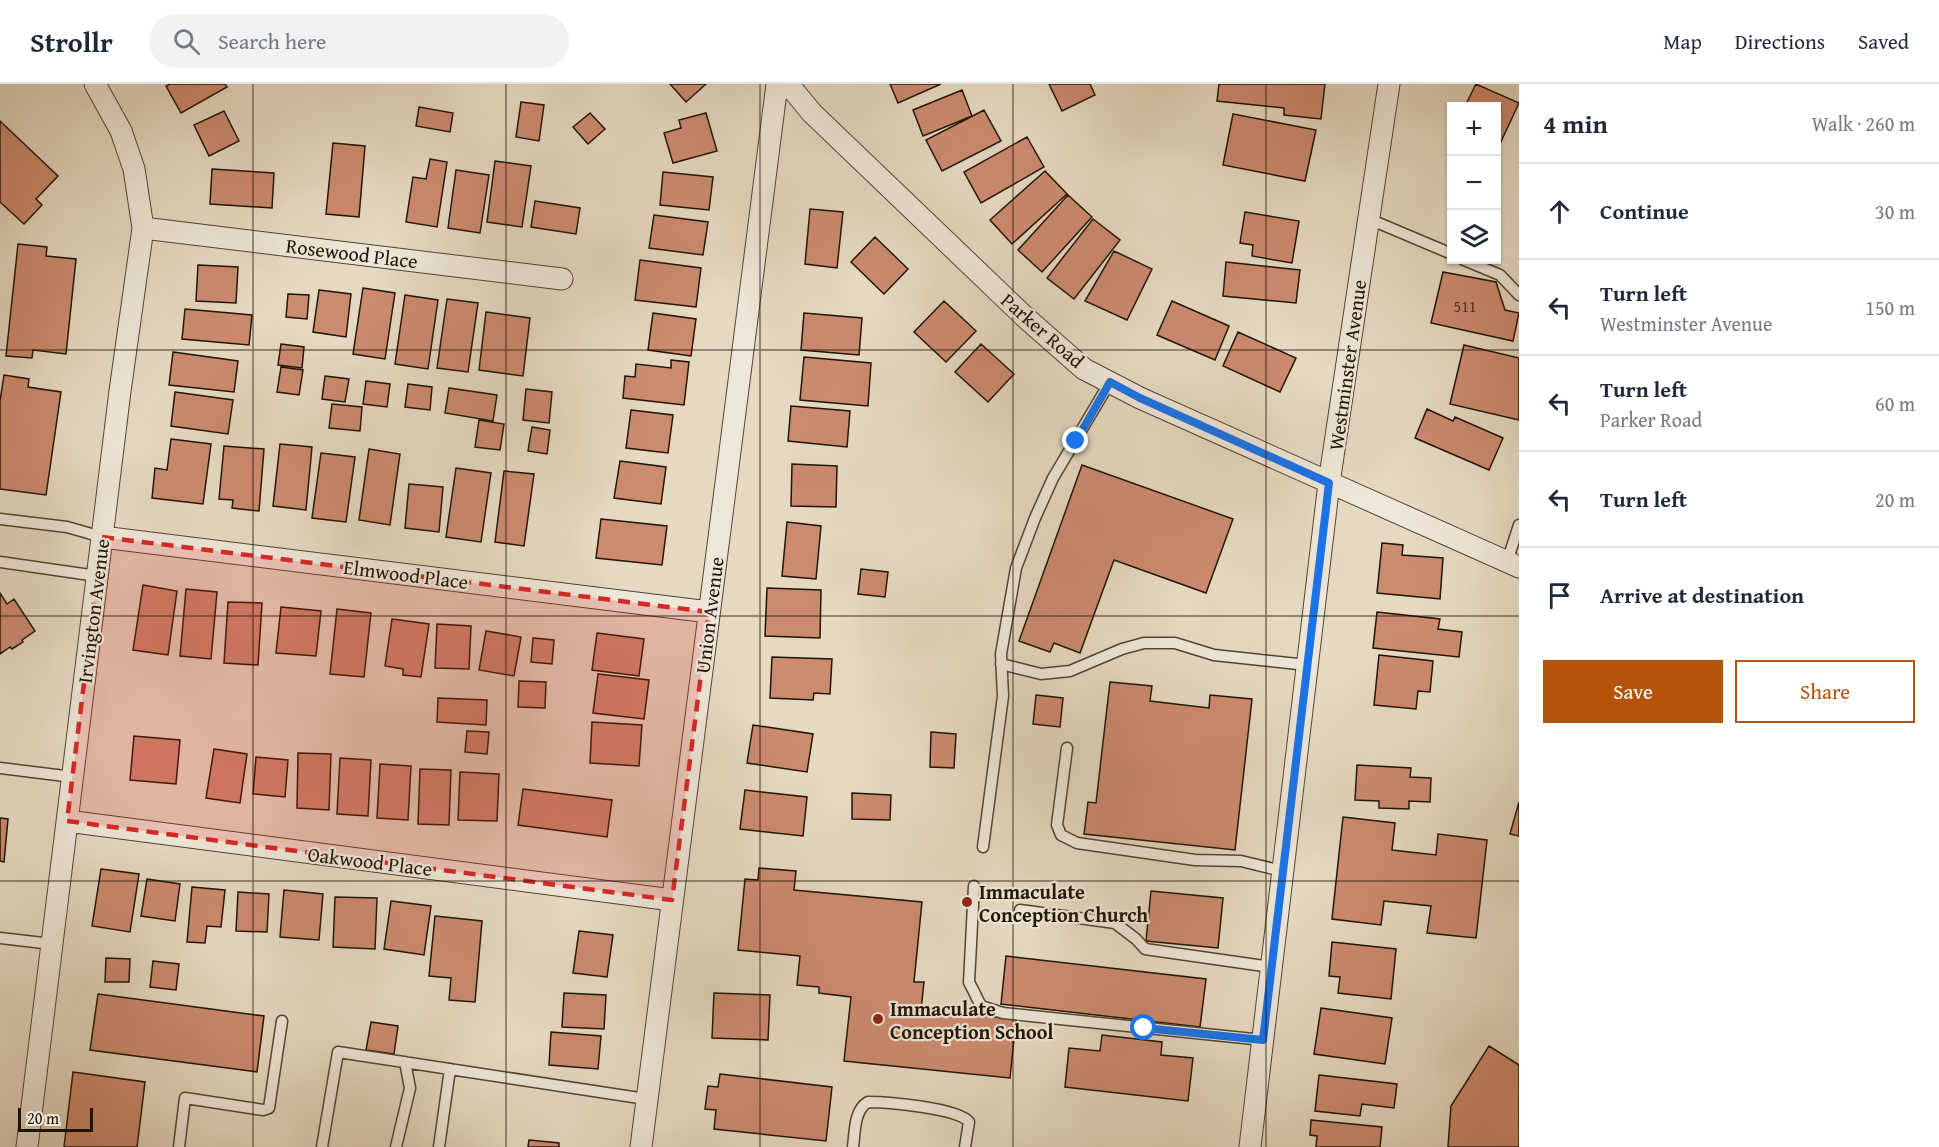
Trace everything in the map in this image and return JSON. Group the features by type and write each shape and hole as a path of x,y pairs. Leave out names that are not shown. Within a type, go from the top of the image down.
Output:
{"street":[{"name":"Irvington Avenue","path":"27,1147 97,576 143,228 134,169 121,131 95,84"},
{"name":"Union Avenue","path":"642,1147 646,1099 777,84"},
{"name":"Parker Road","path":"788,84 813,114 1026,318 1084,369 1140,398 1513,564"},
{"name":"Westminster Avenue","path":"1250,1147 1329,483 1389,84"},
{"name":"Rosewood Place","path":"143,228 562,279"},
{"name":"Elmwood Place","path":"102,537 709,612"},
{"name":"Oakwood Place","path":"68,821 672,900"}],"lane":[{"path":"1369,219 1447,252"},
{"path":"1474,264 1500,275 1519,295"},
{"path":"983,847 1002,696 1001,654 1016,568 1053,478 1110,382"},
{"path":"0,519 67,527 102,537"},
{"path":"1513,564 1519,525"},
{"path":"0,562 97,576"},
{"path":"1001,664 1041,674 1070,671 1122,649 1144,643 1175,643 1214,655 1307,665"},
{"path":"1067,748 1057,825 1061,834 1077,843 1195,860 1241,861 1282,871"},
{"path":"0,768 73,777"},
{"path":"974,886 969,982 981,1006 1003,1013 1263,1040"},
{"path":"1020,910 1115,923 1136,939 1144,949 1271,967"},
{"path":"0,938 52,944"},
{"path":"178,1147 185,1098 263,1110 269,1108 282,1021"},
{"path":"322,1147 338,1052 646,1099"},
{"path":"396,1147 410,1088 405,1062"},
{"path":"439,1147 450,1069"},
{"path":"852,1147 861,1106 868,1102 878,1102 950,1111 965,1117 969,1122 965,1147"}],"highlighted area":[{"path":"102,537 709,612 672,900 67,821"}],"building":[{"path":"170,84 225,84 227,87 181,113 166,86"},
{"path":"670,84 706,84 686,102"},
{"path":"890,84 941,84 898,103"},
{"path":"1049,84 1090,84 1095,95 1062,111"},
{"path":"1219,84 1325,84 1321,119 1284,115 1284,108 1217,101"},
{"path":"1476,84 1519,103 1501,142 1501,102 1467,102"},
{"path":"962,90 972,116 923,136 913,110"},
{"path":"521,102 544,105 539,141 516,137"},
{"path":"419,107 453,113 450,132 416,126"},
{"path":"984,110 1001,141 942,171 926,140"},
{"path":"224,111 239,141 209,156 194,125"},
{"path":"590,113 605,129 588,144 573,127"},
{"path":"706,113 717,151 673,163 664,133 681,128 679,120"},
{"path":"1233,114 1316,130 1305,181 1223,165"},
{"path":"0,121 58,176 36,199 42,205 24,224 0,202"},
{"path":"1027,137 1044,167 981,203 964,172"},
{"path":"333,143 365,146 359,217 326,214"},
{"path":"430,159 447,162 437,227 406,222 413,177 426,179"},
{"path":"495,161 531,166 522,227 487,222"},
{"path":"212,169 274,173 272,208 210,204"},
{"path":"456,170 489,175 480,233 448,228"},
{"path":"1045,171 1067,194 1012,244 990,220"},
{"path":"663,172 713,177 709,210 660,205"},
{"path":"1068,195 1092,217 1042,272 1018,250"},
{"path":"535,201 580,208 576,234 531,227"},
{"path":"810,209 843,212 837,268 805,264"},
{"path":"1245,212 1299,221 1292,263 1252,256 1253,245 1240,243"},
{"path":"654,215 708,222 703,255 649,248"},
{"path":"1093,219 1120,240 1074,299 1047,278"},
{"path":"875,237 908,269 884,294 851,262"},
{"path":"18,244 47,247 46,256 76,259 66,354 33,350 32,358 6,356"},
{"path":"1114,251 1152,269 1127,320 1085,301"},
{"path":"640,260 701,268 696,307 635,300"},
{"path":"1226,262 1300,270 1296,303 1223,296"},
{"path":"198,265 238,267 236,303 196,301"},
{"path":"1443,272 1496,282 1505,310 1519,313 1513,341 1431,323"},
{"path":"363,288 395,293 385,359 353,354"},
{"path":"319,290 351,294 346,337 313,332"},
{"path":"288,294 309,295 307,319 286,317"},
{"path":"405,295 438,300 428,369 395,364"},
{"path":"447,299 478,303 468,372 437,368"},
{"path":"944,301 976,331 946,362 914,332"},
{"path":"1172,301 1229,326 1215,360 1157,335"},
{"path":"185,309 252,315 249,345 182,339"},
{"path":"486,312 530,318 523,376 479,370"},
{"path":"653,313 696,319 691,356 648,350"},
{"path":"804,313 862,318 859,355 801,350"},
{"path":"1238,332 1296,358 1280,392 1223,366"},
{"path":"281,344 304,347 302,368 278,365"},
{"path":"981,344 1014,374 988,402 955,372"},
{"path":"1464,345 1519,358 1519,420 1450,404"},
{"path":"173,352 238,361 234,392 169,385"},
{"path":"804,357 871,363 868,406 800,400"},
{"path":"671,360 689,362 684,405 623,398 625,376 635,377 636,364 671,368"},
{"path":"281,367 303,370 299,395 277,392"},
{"path":"4,375 29,379 28,387 61,392 46,495 0,489 0,401"},
{"path":"325,376 349,379 345,402 322,399"},
{"path":"366,381 390,384 387,407 363,404"},
{"path":"408,384 432,387 430,410 405,407"},
{"path":"449,388 497,395 493,421 445,413"},
{"path":"526,389 552,392 549,423 523,420"},
{"path":"175,392 233,400 228,434 171,426"},
{"path":"332,404 362,407 360,431 329,428"},
{"path":"791,406 850,411 847,447 788,441"},
{"path":"1427,409 1453,421 1455,417 1503,438 1489,470 1415,438"},
{"path":"631,410 673,415 668,453 626,448"},
{"path":"479,420 504,424 500,450 475,447"},
{"path":"532,427 550,430 547,454 528,451"},
{"path":"171,439 211,444 203,504 152,498 155,468 167,470"},
{"path":"280,444 312,447 306,510 273,506"},
{"path":"224,446 264,449 259,511 232,508 233,500 219,499"},
{"path":"369,449 400,454 390,525 359,520"},
{"path":"321,453 355,457 346,522 312,518"},
{"path":"620,461 666,467 661,504 614,498"},
{"path":"792,464 837,466 836,507 791,506"},
{"path":"1082,465 1233,519 1206,593 1114,560 1080,653 1054,643 1050,652 1019,641"},
{"path":"456,468 491,473 481,542 446,537"},
{"path":"504,471 534,474 524,546 495,542"},
{"path":"409,484 443,487 439,532 405,528"},
{"path":"601,519 667,526 662,565 596,558"},
{"path":"787,522 821,526 816,579 782,576"},
{"path":"1382,543 1403,545 1402,555 1443,558 1440,599 1377,593"},
{"path":"861,569 888,572 885,597 858,594"},
{"path":"143,585 177,591 168,655 133,650"},
{"path":"767,588 821,590 820,638 765,636"},
{"path":"186,589 217,592 211,659 180,656"},
{"path":"0,593 7,604 14,599 35,631 22,640 23,642 0,654"},
{"path":"228,602 262,603 258,665 224,663"},
{"path":"281,607 321,611 316,656 276,653"},
{"path":"337,609 371,613 364,677 330,674"},
{"path":"1377,612 1440,619 1438,629 1462,632 1459,657 1373,648"},
{"path":"392,619 429,624 421,677 403,675 403,669 385,666"},
{"path":"437,624 471,626 469,669 435,668"},
{"path":"486,631 521,637 514,676 479,670"},
{"path":"597,633 644,639 639,676 592,670"},
{"path":"533,638 554,640 552,664 531,662"},
{"path":"1379,655 1433,661 1430,692 1418,691 1416,709 1374,705"},
{"path":"772,657 832,659 830,694 814,693 813,700 770,698"},
{"path":"598,674 649,680 644,719 593,713"},
{"path":"519,681 546,682 545,708 518,707"},
{"path":"1110,682 1152,686 1150,701 1209,708 1210,695 1252,699 1235,850 1084,834 1088,802 1096,803"},
{"path":"1036,695 1063,698 1060,727 1033,724"},
{"path":"438,698 487,700 486,725 437,722"},
{"path":"592,722 642,725 639,766 590,763"},
{"path":"753,725 813,734 807,772 747,763"},
{"path":"467,731 489,732 487,754 465,752"},
{"path":"931,732 956,734 954,768 930,767"},
{"path":"134,736 180,740 176,784 130,780"},
{"path":"214,749 247,754 240,803 206,798"},
{"path":"298,753 331,754 329,810 297,808"},
{"path":"256,757 288,760 285,797 253,794"},
{"path":"340,758 371,760 368,816 337,814"},
{"path":"380,764 411,766 408,820 377,818"},
{"path":"1357,765 1411,768 1410,777 1431,778 1430,802 1409,801 1409,809 1379,808 1379,801 1355,800"},
{"path":"420,769 451,770 449,825 418,824"},
{"path":"460,772 499,774 497,821 458,820"},
{"path":"523,789 612,800 607,837 518,825"},
{"path":"745,790 807,797 803,836 740,829"},
{"path":"852,793 891,795 890,820 852,819"},
{"path":"1519,802 1519,836 1510,834"},
{"path":"1343,817 1395,823 1392,850 1436,855 1438,834 1487,840 1476,938 1427,933 1431,906 1384,901 1381,925 1332,919"},
{"path":"0,818 8,819 4,862 0,861"},
{"path":"759,868 796,871 794,890 922,902 914,982 924,982 921,1010 1016,1019 1010,1078 844,1061 851,997 819,993 819,987 797,985 800,956 738,950 745,879 758,880"},
{"path":"101,869 139,874 130,932 92,926"},
{"path":"147,879 180,884 175,921 141,916"},
{"path":"192,887 225,890 221,927 207,926 205,943 187,942"},
{"path":"284,890 323,894 319,940 280,937"},
{"path":"1151,891 1223,898 1218,948 1146,941"},
{"path":"238,892 269,894 267,932 236,931"},
{"path":"335,897 377,898 375,949 333,947"},
{"path":"391,901 431,906 424,955 384,949"},
{"path":"435,916 482,921 475,1002 449,1000 451,978 429,976"},
{"path":"579,931 613,935 607,977 573,973"},
{"path":"1332,942 1396,949 1391,999 1338,993 1340,977 1329,976"},
{"path":"1006,956 1206,979 1200,1027 1001,1004"},
{"path":"106,958 130,959 129,982 105,982"},
{"path":"153,961 179,964 176,990 150,987"},
{"path":"564,993 606,995 604,1029 562,1027"},
{"path":"714,993 770,995 768,1040 712,1038"},
{"path":"98,994 264,1016 257,1072 90,1050"},
{"path":"1321,1008 1392,1018 1385,1064 1314,1054"},
{"path":"371,1022 398,1026 394,1054 366,1050"},
{"path":"551,1032 601,1036 598,1069 549,1065"},
{"path":"1102,1035 1162,1042 1161,1055 1193,1058 1188,1101 1065,1087 1069,1048 1100,1051"},
{"path":"1489,1046 1519,1065 1519,1147 1448,1147 1451,1106"},
{"path":"73,1072 145,1082 137,1147 64,1147"},
{"path":"720,1074 832,1087 826,1141 714,1129 716,1110 705,1109 708,1086 718,1087"},
{"path":"1319,1075 1397,1084 1394,1108 1362,1104 1360,1116 1315,1111"},
{"path":"1311,1120 1382,1127 1380,1147 1316,1147 1317,1136 1310,1135"},
{"path":"529,1140 559,1143 559,1147 528,1147"}],"place":[{"name":"Immaculate Conception Church","path":"967,902"},
{"name":"Immaculate Conception School","path":"878,1019"}],"route":[{"path":"1076,441 1110,382 1140,398 1329,483 1263,1040 1144,1028"}]}
